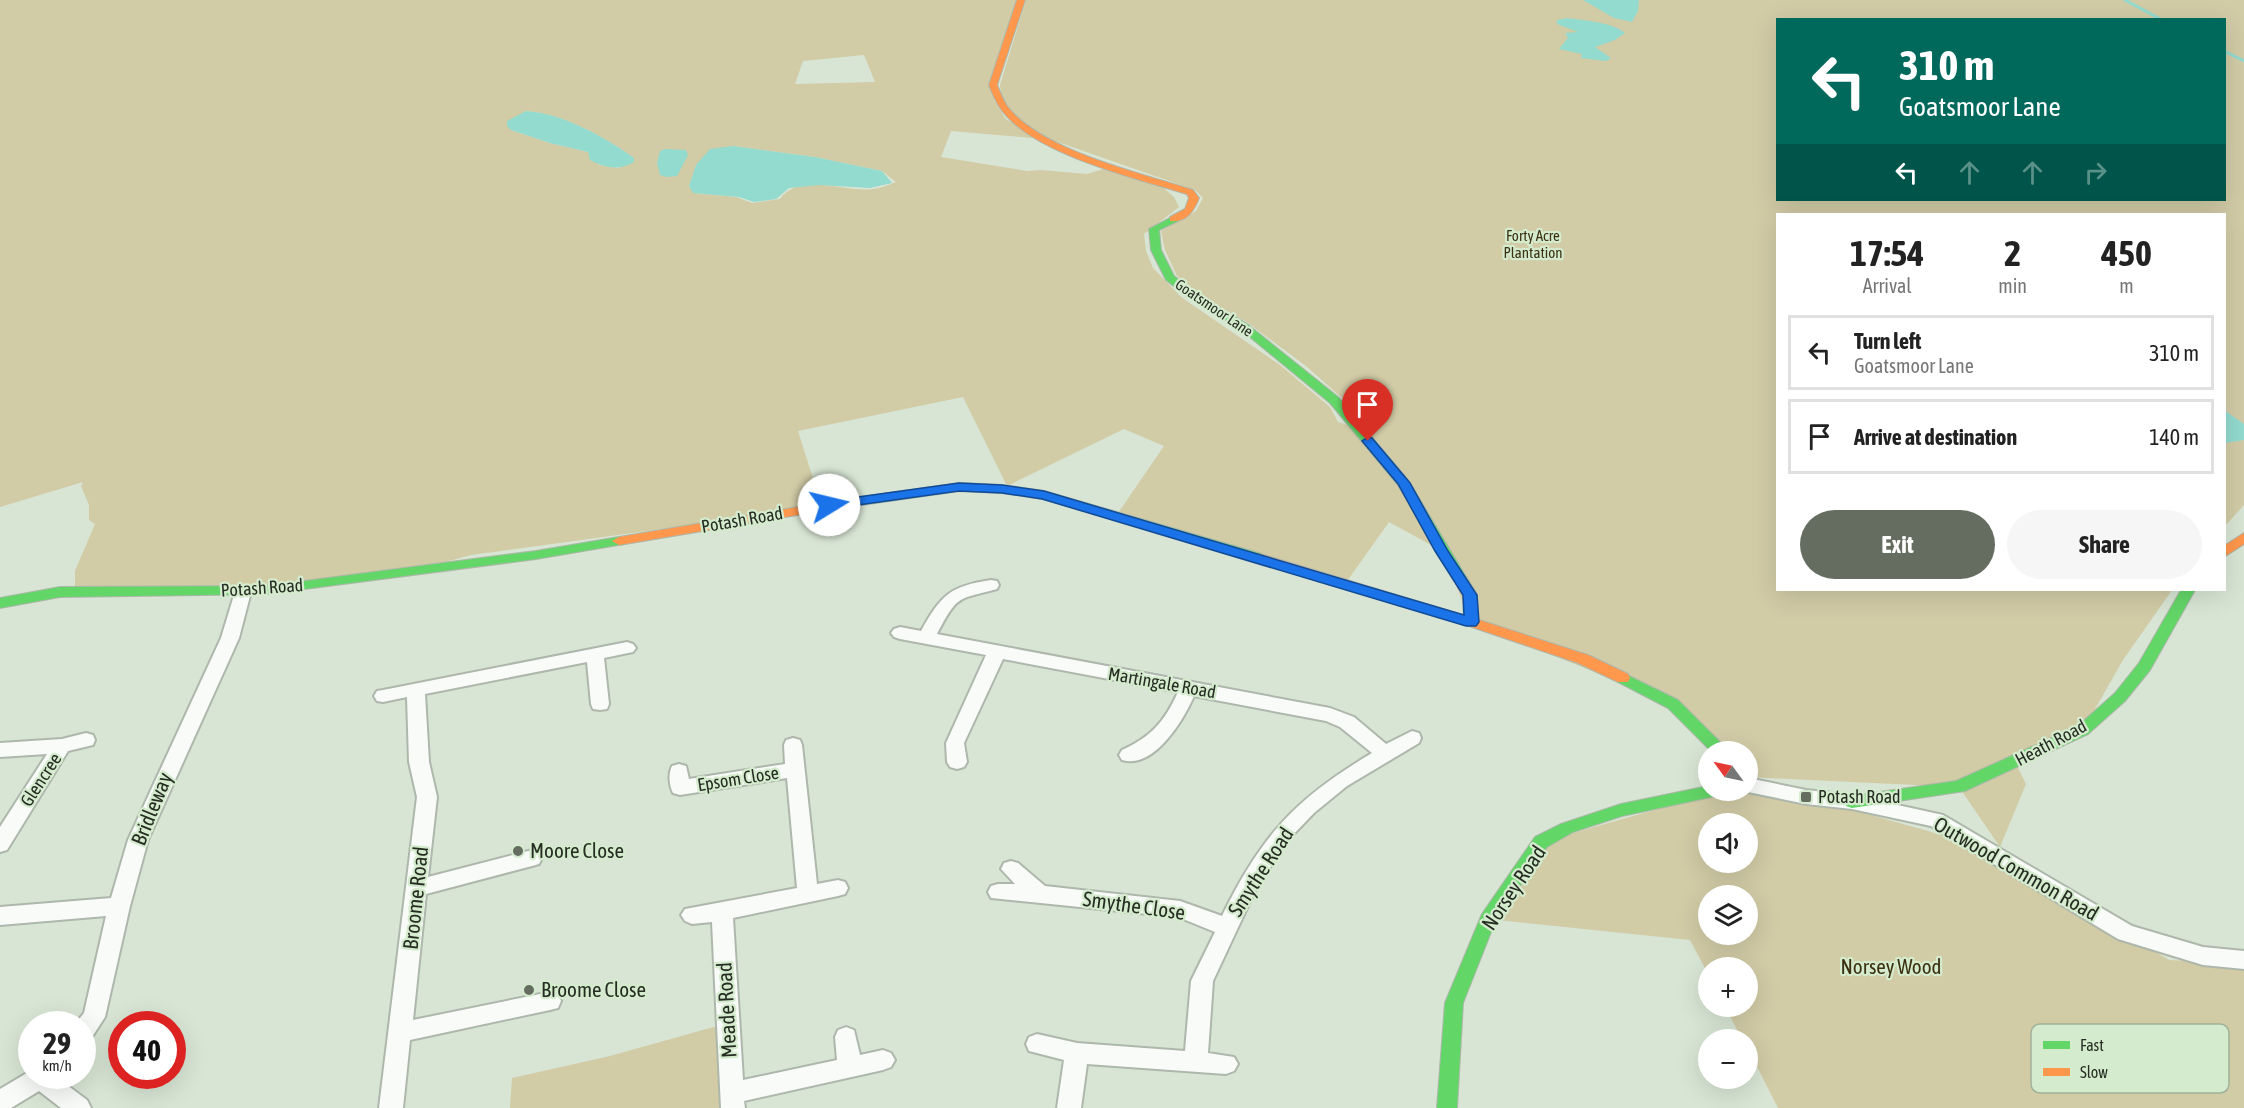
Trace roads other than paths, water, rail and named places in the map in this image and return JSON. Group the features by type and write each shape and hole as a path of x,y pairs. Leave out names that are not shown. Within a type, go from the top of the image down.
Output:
{"street":[{"name":"Goatsmoor Lane","path":"1021,0 993,85 1004,111 1012,119 1049,141 1096,161 1190,192 1194,198 1189,211 1154,229 1156,250 1170,278 1193,296 1244,326 1334,400 1403,483 1470,595 1471,622"},
{"name":"Potash Road","path":"0,603 60,592 243,592 494,561 852,501 959,487 1002,489 1044,495 1471,622 1583,659 1652,691 1673,704 1711,741"},
{"path":"2226,551 2244,537"},
{"path":"927,637 950,597 962,590 991,585"},
{"name":"Heath Road","path":"1852,801 1959,787 2083,730 2120,697 2145,666 2187,591"},
{"name":"Bridleway","path":"95,1011 119,906 138,840 230,638 243,592"},
{"name":"Martingale Road","path":"900,633 1330,715 1347,722 1385,754"},
{"path":"382,696 627,648"},
{"path":"957,762 955,743 997,652"},
{"path":"595,654 600,704"},
{"path":"1129,755 1145,749 1160,738 1173,722 1188,687"},
{"name":"Broome Road","path":"391,1108 427,797 419,762 416,689"},
{"name":"Smythe Road","path":"1196,1062 1202,981 1248,885 1281,835 1307,808 1340,781 1412,738"},
{"name":"Glencree","path":"0,750 63,746 86,740"},
{"name":"Glencree","path":"0,844 63,746"},
{"path":"793,746 808,894"},
{"name":"Epsom Close","path":"680,788 796,770"},
{"name":"Outwood Common Road","path":"1758,787 1806,797 1852,801 1936,820 2126,933 2203,956 2244,960"},
{"name":"Norsey Road","path":"1448,1108 1447,1086 1454,1003 1488,919 1541,842 1567,828 1621,810 1698,794"},
{"path":"417,888 532,858"},
{"path":"1011,869 1040,894"},
{"path":"692,915 722,912 838,888"},
{"name":"Smythe Close","path":"998,892 1040,894 1180,909 1226,927"},
{"path":"0,916 119,906"},
{"name":"Meade Road","path":"722,912 733,1100"},
{"path":"400,1032 550,1001"},
{"path":"846,1037 850,1067"},
{"path":"1037,1044 1077,1053 1226,1064"},
{"path":"1069,1108 1077,1053"},
{"path":"733,1100 883,1060"},
{"path":"0,1102 20,1089"},
{"path":"56,1089 79,1108"}],"water":[{"path":"1583,0 1639,0 1638,11 1632,22 1614,18"},
{"path":"1567,18 1605,24 1625,33 1615,40 1595,47 1611,58 1606,61 1581,58 1582,54 1559,49 1568,38 1565,33 1578,32 1557,24 1557,20"},
{"path":"526,111 554,116 583,127 623,150 634,158 634,162 623,167 607,167 590,160 588,152 550,143 511,130 507,126 507,121"},
{"path":"733,146 815,157 882,171 892,183 870,188 819,185 789,188 776,199 754,202 739,197 693,193 689,186 696,165 710,149"},
{"path":"665,149 686,150 688,155 677,176 660,175 657,163 660,151"},
{"path":"2226,411 2244,424 2244,440 2226,443"}],"waterway":[{"path":"2125,0 2158,18"},
{"path":"2226,52 2244,61"}],"place":[{"name":"Potash Road","path":"1806,797"},
{"name":"Moore Close","path":"518,851"},
{"name":"Broome Close","path":"529,990"}],"park label":[{"name":"Forty Acre Plantation","path":"1533,244"},
{"name":"Norsey Wood","path":"1891,967"}]}
